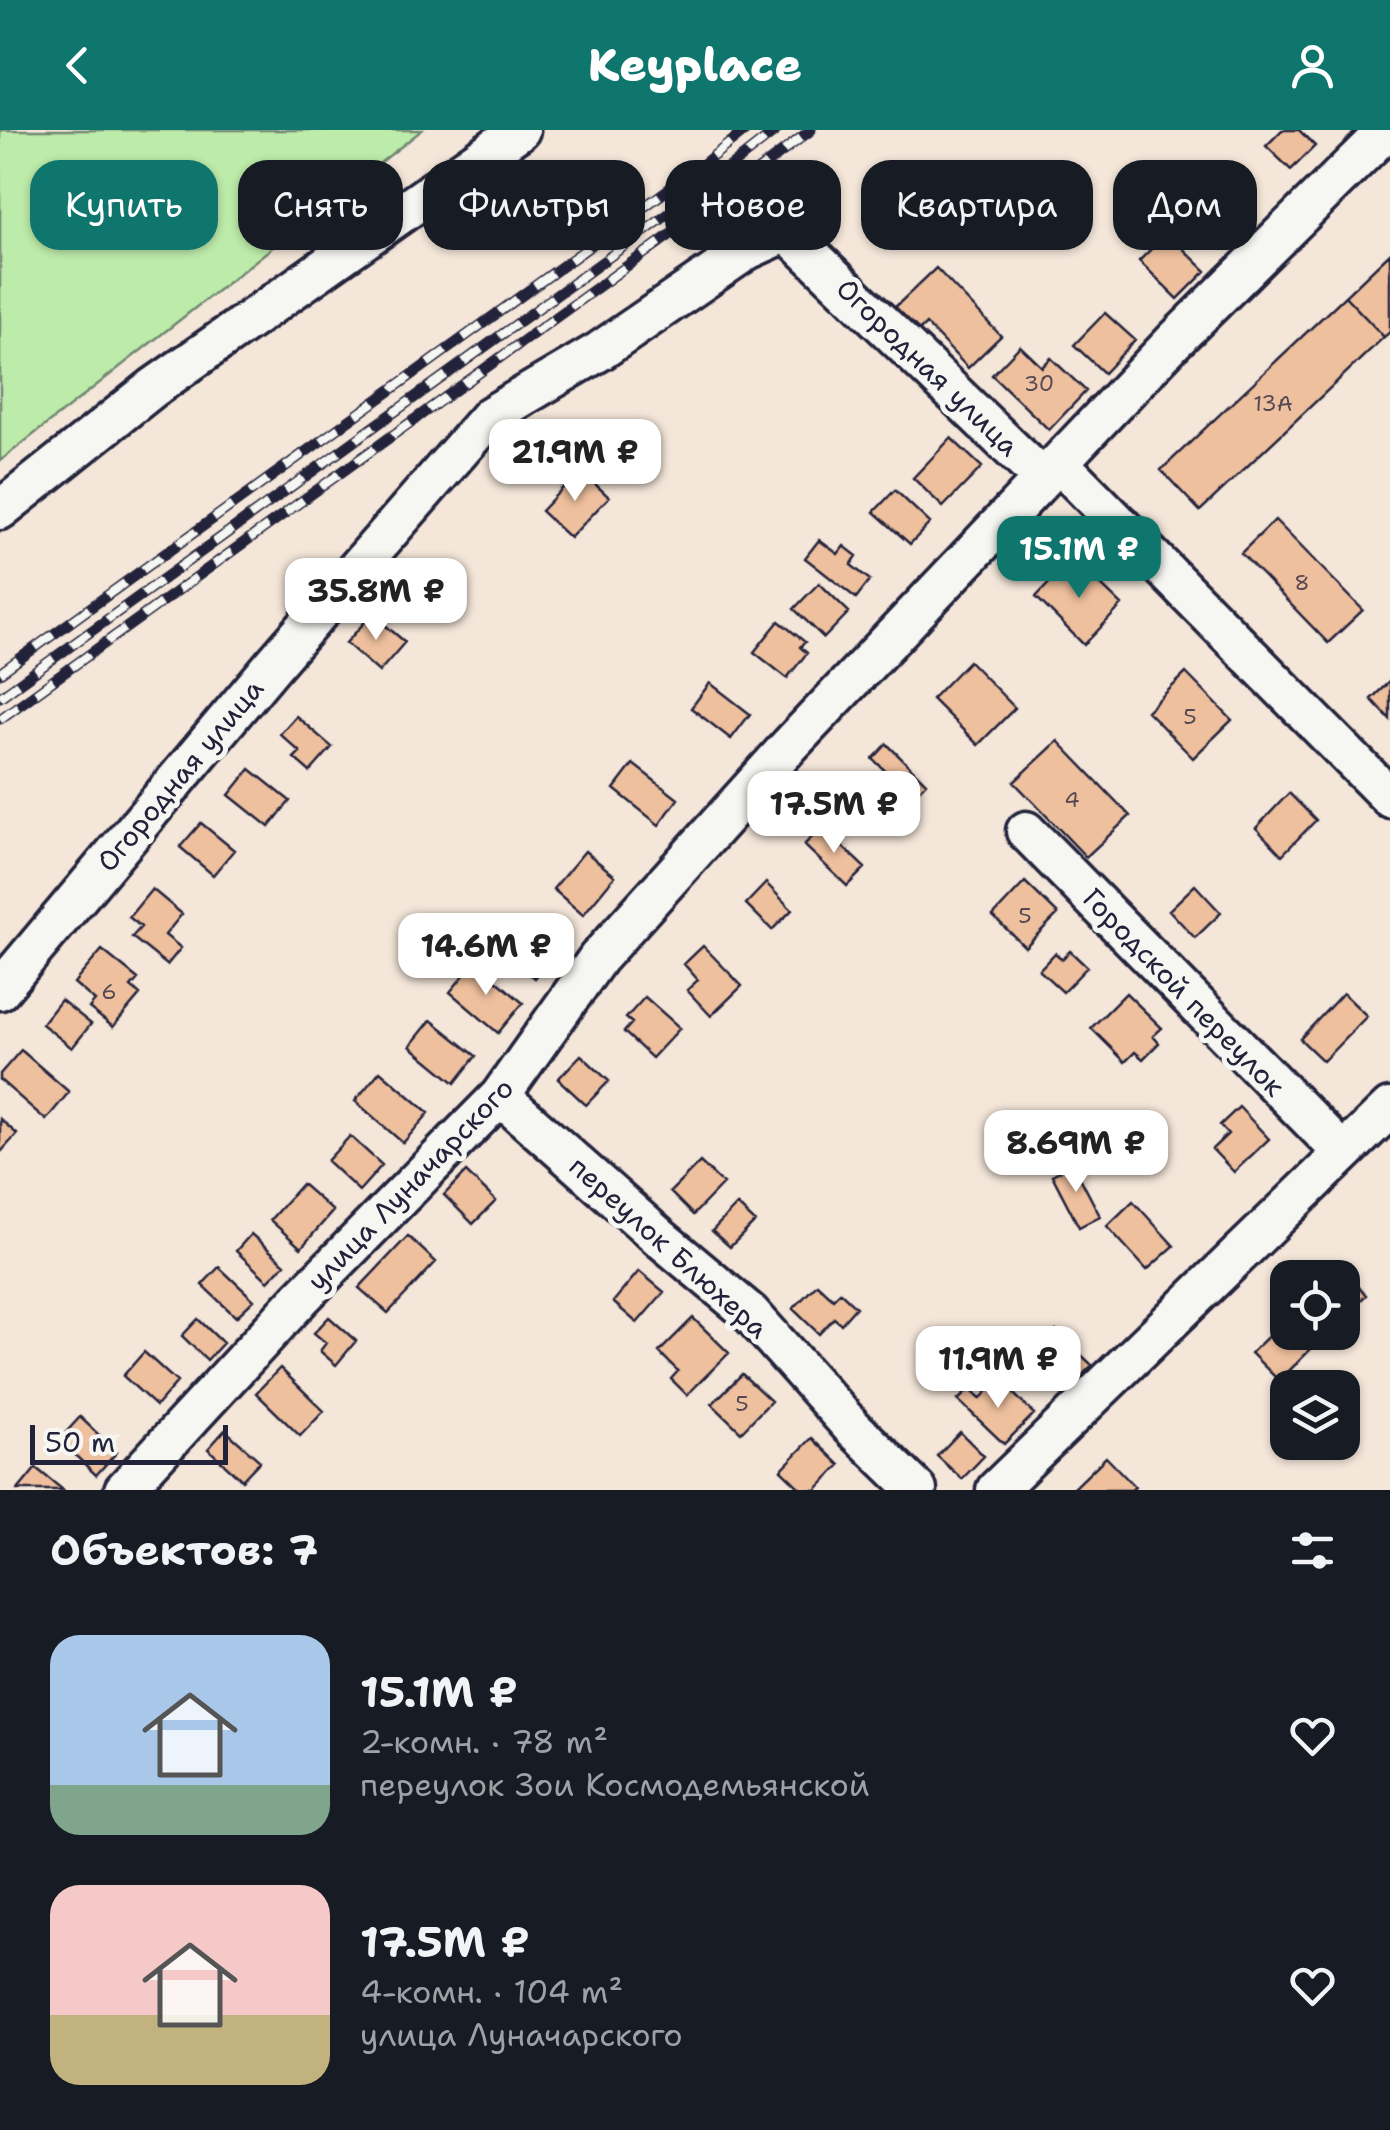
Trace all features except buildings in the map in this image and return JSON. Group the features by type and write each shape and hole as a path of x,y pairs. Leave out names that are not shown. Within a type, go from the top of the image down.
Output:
{"street":[{"path":"0,510 153,388 520,130"},
{"name":"улица Луначарского","path":"124,1490 300,1299 500,1096 598,958 790,746 1174,341 1387,130"},
{"name":"Огородная улица","path":"0,990 273,665 490,416 600,352 747,250 787,232 1051,471"},
{"path":"1051,471 1390,798"},
{"name":"Городской переулок","path":"1026,831 1342,1153"},
{"name":"переулок Блюхера","path":"500,1096 750,1312 851,1426 917,1490"},
{"path":"996,1490 1390,1108"}],"green space":[{"path":"0,130 422,130 384,160 238,160 238,250 269,250 0,461"}],"railway":[{"path":"0,673 746,130"},
{"path":"0,697 681,205 777,130"},
{"path":"0,719 811,130"}]}
